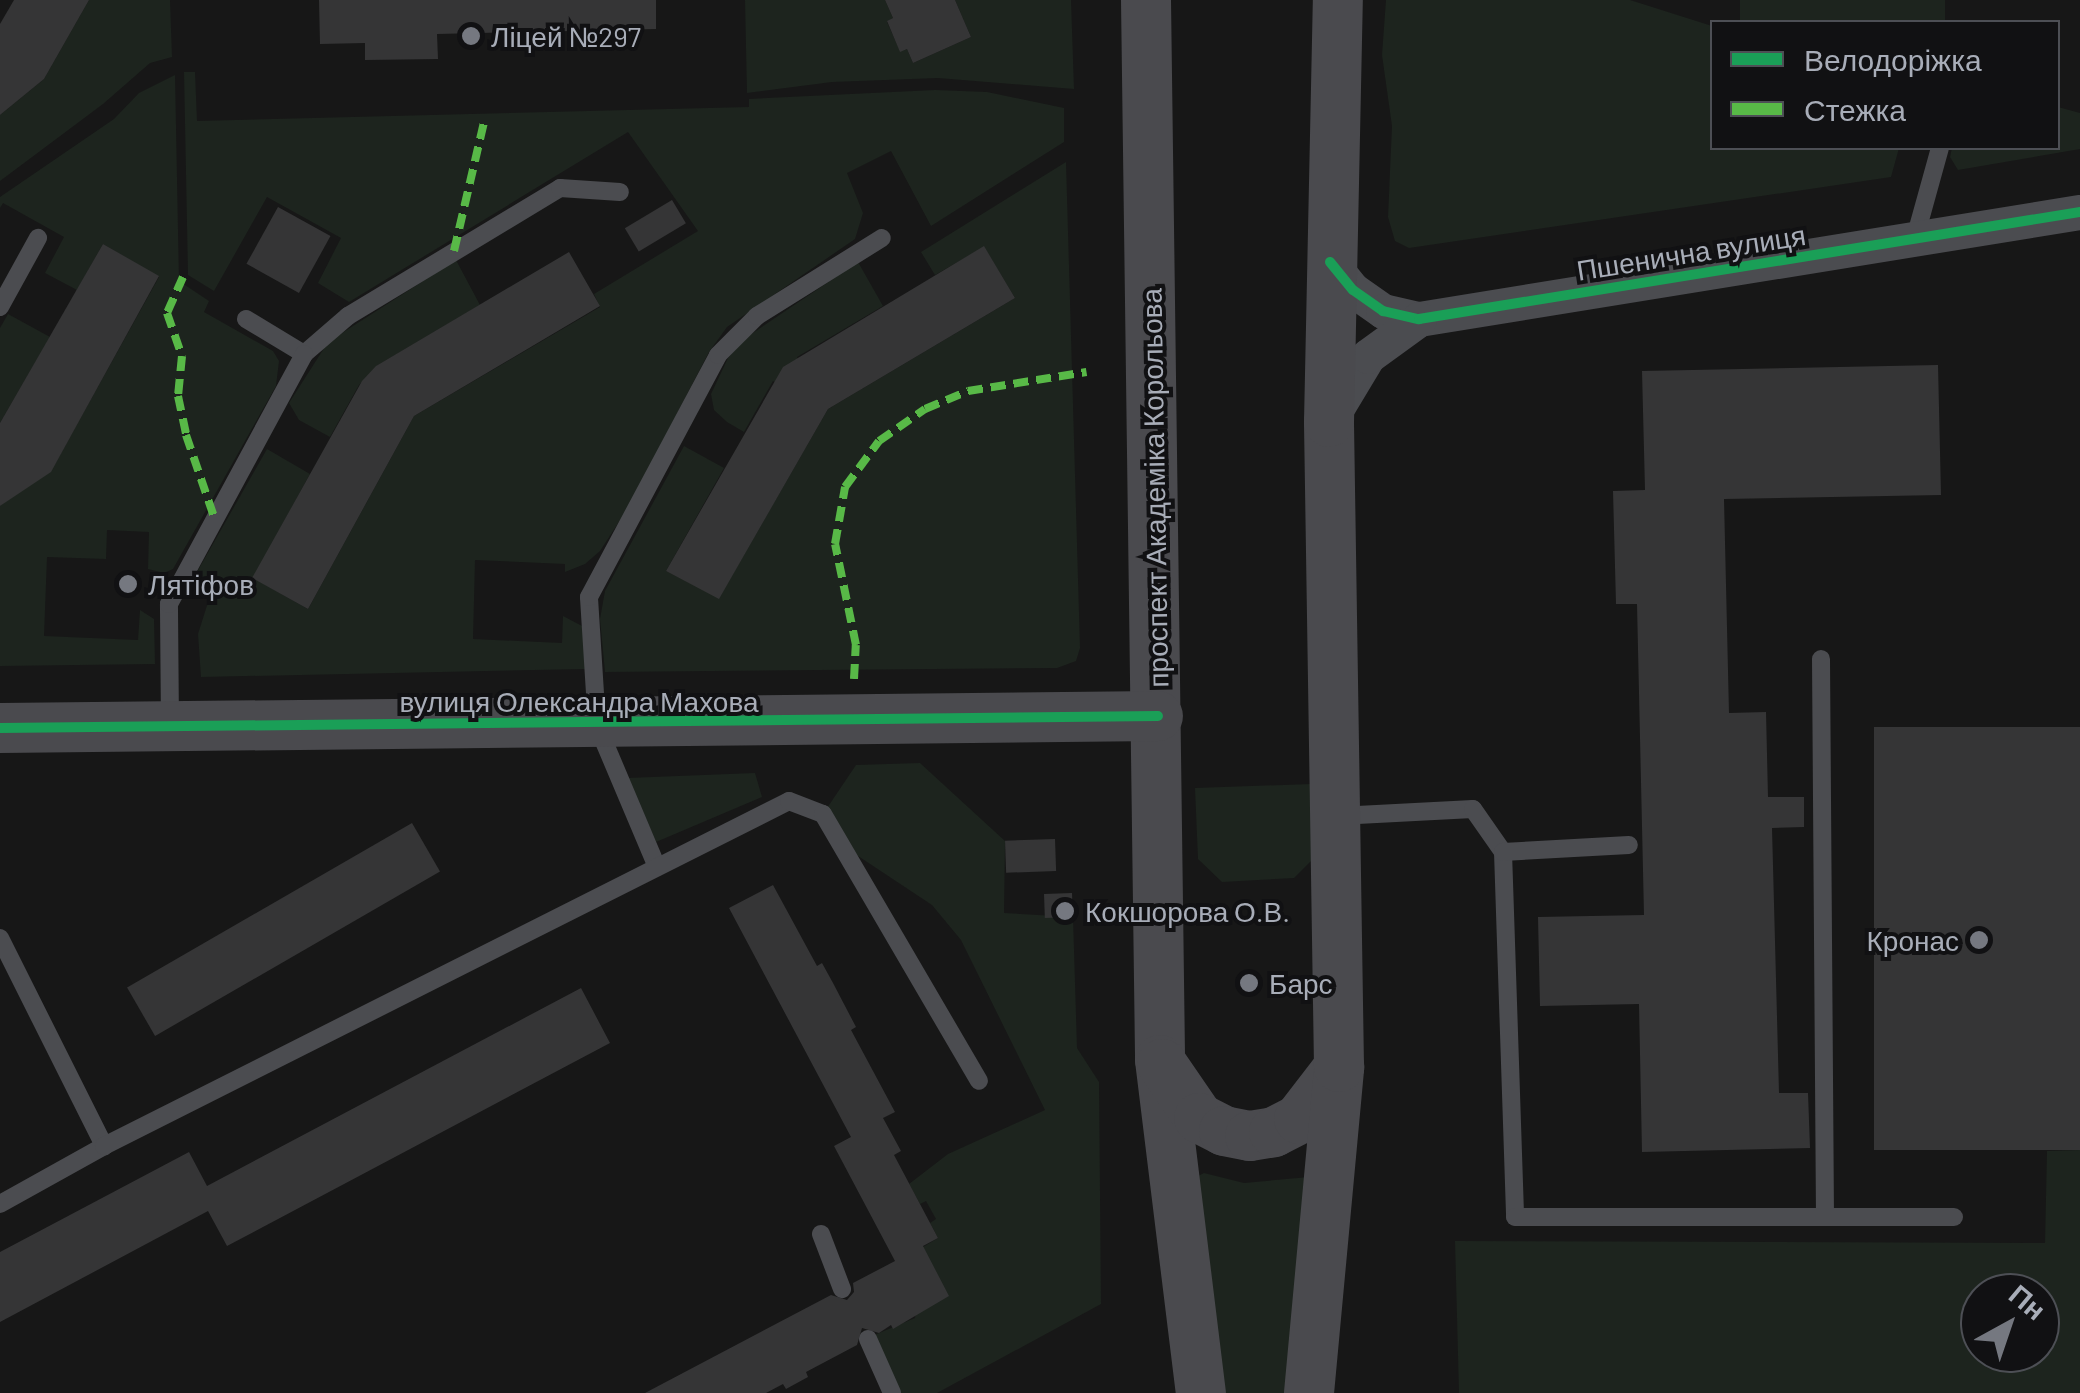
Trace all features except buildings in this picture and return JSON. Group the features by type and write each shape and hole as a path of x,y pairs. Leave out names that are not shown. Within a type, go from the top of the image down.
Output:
{"main road":[{"name":"проспект Академіка Корольова","path":"1146,0 1160,1060 1201,1393"},
{"path":"1310,1393 1339,1067 1329,422 1338,0"},
{"name":"вулиця Олександра Махова","path":"0,728 597,725 1158,716"},
{"path":"1160,1060 1179,1095 1199,1118 1224,1131 1250,1136 1274,1132 1300,1119 1339,1067"}],"street":[{"name":"Пшенична вулиця","path":"1330,262 1352,290 1383,311 1420,320 2080,212"},
{"name":"Пшенична вулиця","path":"1329,422 1368,356 1420,320"}],"lane":[{"path":"1914,238 1939,150"},
{"path":"170,725 169,604 304,354 348,316 560,188 620,192"},
{"path":"0,307 38,238"},
{"path":"657,867 597,725 588,597 718,355 757,316 882,238"},
{"path":"246,319 304,354"},
{"path":"1821,659 1824,1217"},
{"path":"0,1204 104,1146 788,801 823,814 979,1081"},
{"path":"1337,816 1473,809 1504,852 1515,1217 1954,1217"},
{"path":"1504,852 1629,845"},
{"path":"0,938 104,1146"},
{"path":"820,1234 842,1289"},
{"path":"868,1339 889,1392"}],"shaded area":[{"path":"89,0 170,0 172,57 150,63 103,104 0,181 0,115 44,79"},
{"path":"745,0 885,0 893,18 887,22 900,51 907,49 913,63 971,37 955,0 1071,0 1074,89 938,78 832,82 747,93"},
{"path":"1386,0 1630,0 1710,25 1710,150 1898,150 1891,177 1409,248 1395,241 1388,217 1392,126 1382,55"},
{"path":"1740,0 1945,0 1945,20 1740,20"},
{"path":"184,72 195,72 197,121 749,107 749,99 935,90 987,92 1064,108 1064,142 931,226 891,151 847,173 863,213 855,239 727,327 709,352 628,508 600,551 585,564 565,572 565,564 475,560 473,639 562,643 563,616 584,627 585,669 201,677 198,634 210,596 189,586 267,449 310,474 253,578 308,609 414,416 600,307 594,294 698,231 628,132 349,302 318,283 341,238 267,197 214,291 188,275"},
{"path":"175,75 179,281 209,301 204,312 273,351 279,361 276,386 173,569 164,573 148,569 149,532 107,530 106,559 47,557 44,636 138,640 140,610 154,619 155,664 0,666 0,506 55,464 159,277 103,244 77,290 45,273 64,237 3,203 0,208 0,197 114,119 139,93"},
{"path":"2060,108 2080,113 2080,149 1958,170 1950,157 1952,150 2060,150"},
{"path":"1066,162 1080,648 1076,661 1057,668 605,672 600,619 605,591 684,446 724,468 666,571 719,598 828,409 1015,298 984,247 935,275 921,252"},
{"path":"456,260 480,305 378,365 359,385 330,437 299,420 289,403 328,342"},
{"path":"858,262 883,306 797,357 799,362 778,384 773,381 744,432 727,422 714,410 711,394 728,358 744,339"},
{"path":"8,314 50,337 0,423 0,328"},
{"path":"920,763 1005,841 1004,913 1073,917 1077,1048 1099,1082 1101,1304 937,1393 900,1393 872,1336 915,1318 923,1247 938,1238 930,1223 936,1219 926,1201 920,1204 909,1184 948,1154 1045,1110 961,940 932,905 849,850 823,814 856,765"},
{"path":"755,773 762,797 656,842 627,778"},
{"path":"1311,784 1311,861 1294,878 1222,882 1198,859 1195,788"},
{"path":"2080,1150 2080,1393 1459,1393 1455,1241 2045,1243 2047,1151"},
{"path":"1204,1173 1244,1183 1309,1177 1287,1393 1225,1393 1198,1176"}],"marked path":[{"path":"454,251 485,118"},
{"path":"183,277 167,313 182,356 178,396 186,435 214,517"},
{"path":"854,679 856,645 835,544 845,487 879,441 925,409 968,391 1086,372"}],"cycle path":[{"path":"1330,262 1353,290 1383,311 1419,319 2080,212"},
{"path":"0,728 1158,716"}],"place":[{"name":"Ліцей №297","path":"471,36"},
{"name":"Лятіфов","path":"128,584"},
{"name":"Кокшорова О.В.","path":"1065,911"},
{"name":"Кронас","path":"1979,940"},
{"name":"Барс","path":"1249,983"}]}
